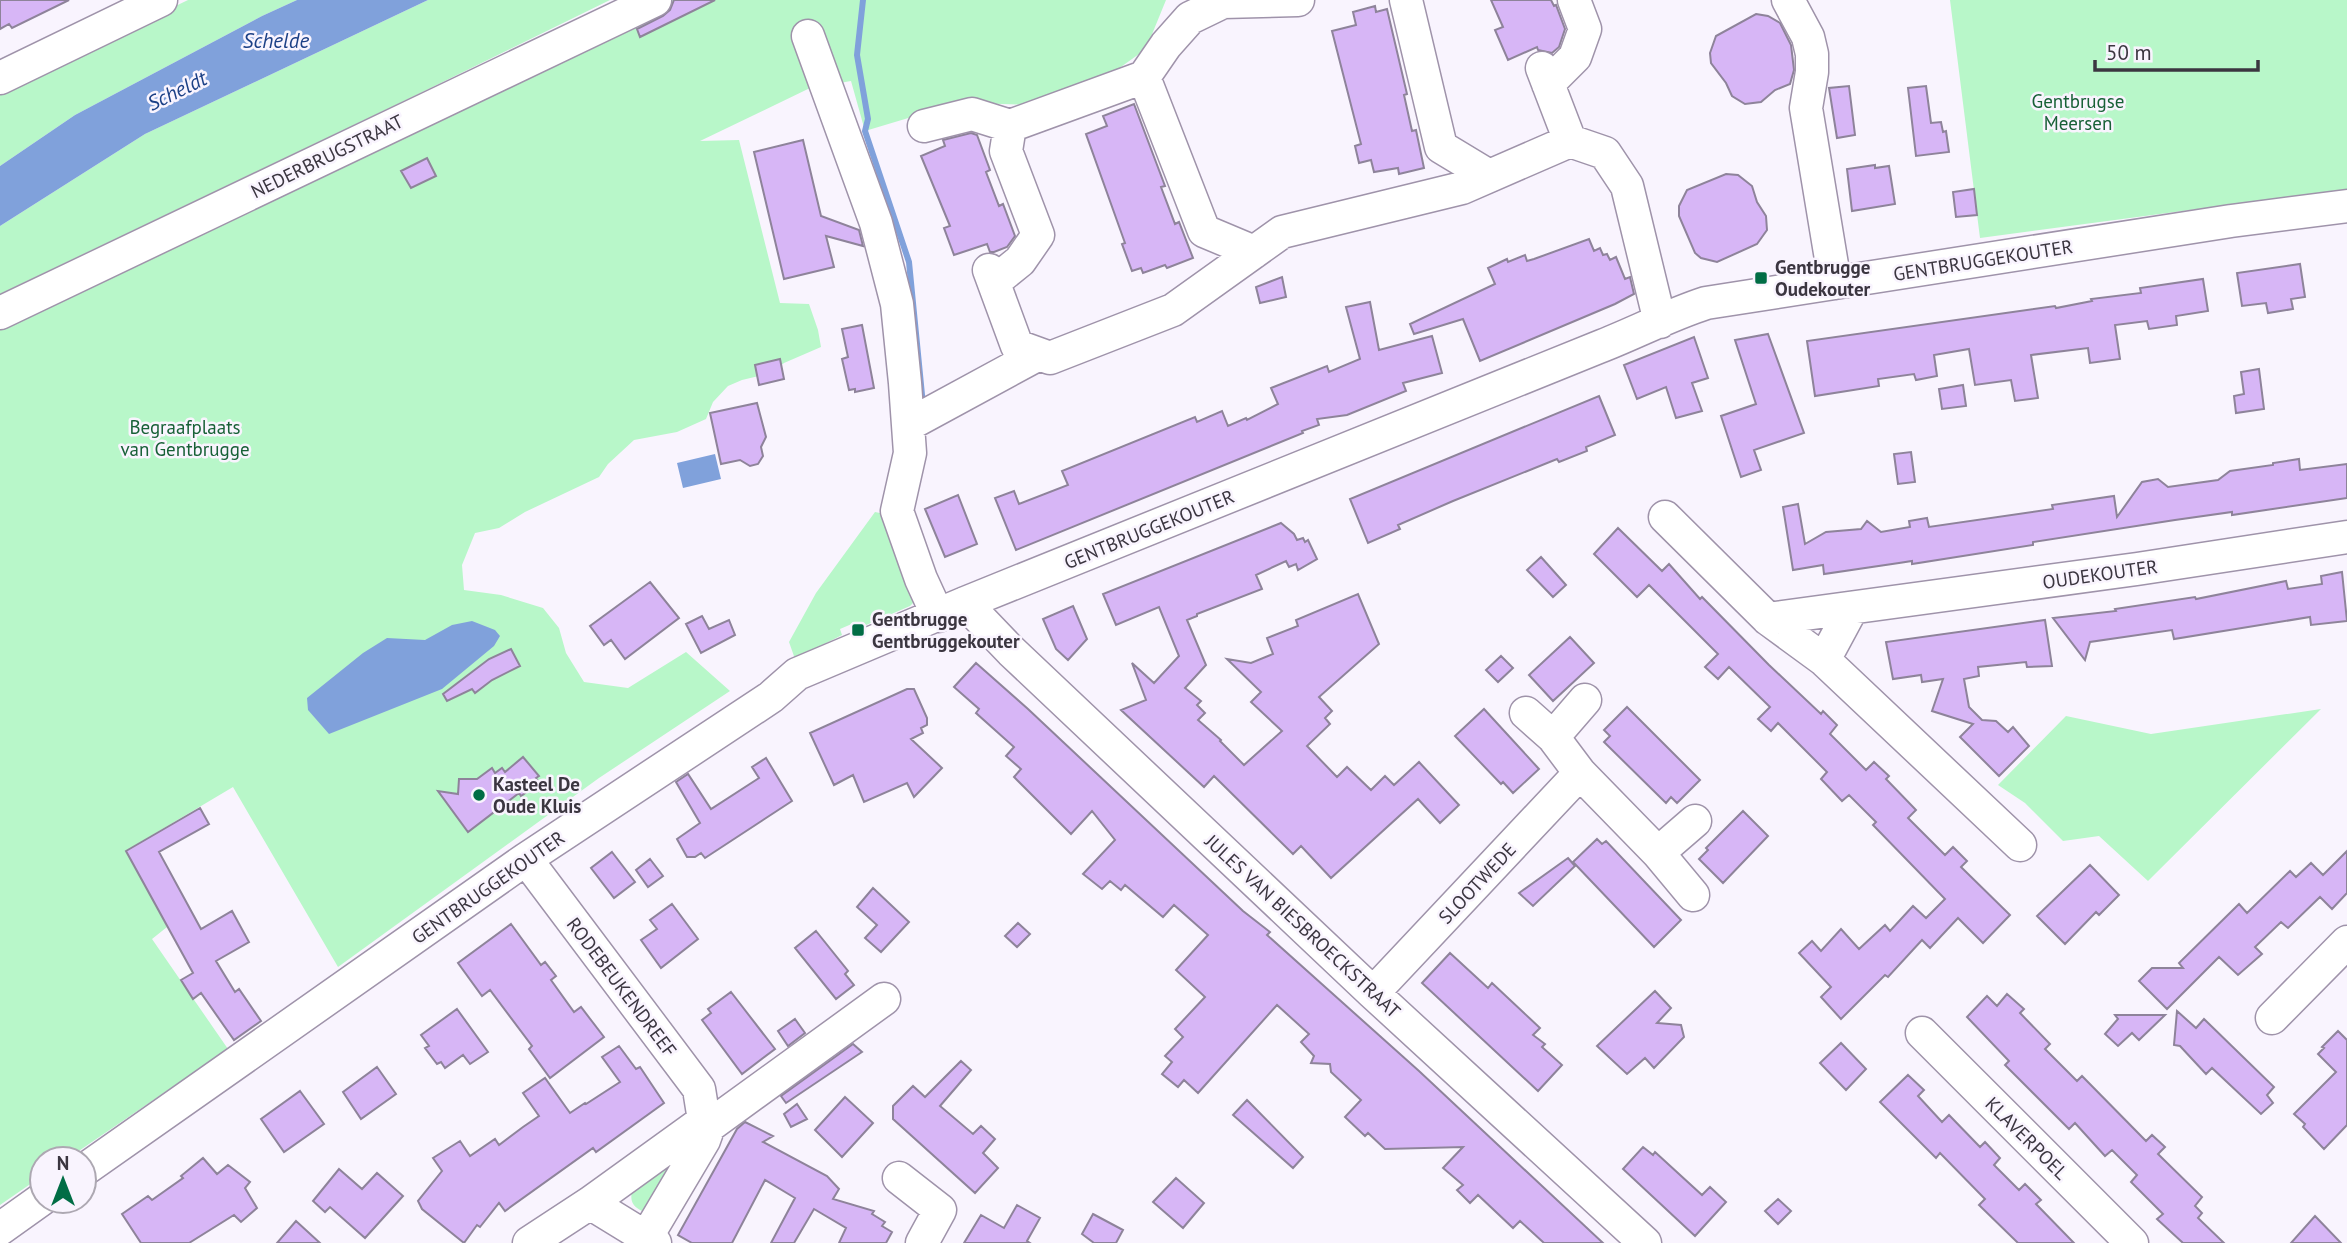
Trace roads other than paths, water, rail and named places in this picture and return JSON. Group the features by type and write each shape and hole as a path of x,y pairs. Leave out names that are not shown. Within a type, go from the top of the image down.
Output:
{"street":[{"path":"0,78 159,0"},
{"name":"NEDERBRUGSTRAAT","path":"0,313 655,0"},
{"path":"924,125 972,114 1010,126 1144,78 1166,45 1190,18 1223,2 1298,0"},
{"path":"1406,0 1441,147 1489,176"},
{"path":"1570,141 1545,76 1575,58 1585,29 1574,0"},
{"path":"1788,0 1808,37 1812,54 1806,108 1835,283"},
{"name":"JULES VAN BIESBROECKSTRAAT","path":"808,36 876,223 894,292 905,383 909,453 897,511 921,579 951,609 1011,651 1373,993 1645,1243"},
{"path":"1144,78 1204,231 1254,252"},
{"path":"1010,126 1006,151 1038,235 1020,261 992,276 1017,346 1038,355 1050,358 1173,310 1282,232 1461,188 1570,141 1605,153 1627,186 1660,322"},
{"name":"GENTBRUGGEKOUTER","path":"98,1160 526,859 771,697 797,674 1706,303 2231,221 2347,206"},
{"path":"908,425 1038,355"},
{"path":"1665,517 1768,619 1824,660 2020,845"},
{"name":"OUDEKOUTER","path":"1768,619 2123,571 2347,537"},
{"path":"1824,660 1852,608"},
{"path":"1553,737 1585,700"},
{"path":"1526,713 1553,737 1580,774 1658,853 1693,895"},
{"name":"SLOOTWEDE","path":"1373,993 1580,774"},
{"path":"1658,853 1695,821"},
{"name":"RODEBEUKENDREEF","path":"526,859 699,1089 707,1123"},
{"path":"2272,1018 2347,942"},
{"path":"529,1243 884,999"},
{"name":"KLAVERPOEL","path":"1922,1033 2132,1243"},
{"path":"590,1203 650,1240 704,1140 707,1123"},
{"path":"899,1178 940,1210 922,1243"},
{"path":"0,1229 28,1209"}],"water":[{"name":"Schelde","path":"297,0 428,0 145,134 0,226 0,166 75,115"},
{"path":"715,454 721,479 683,488 677,463"},
{"path":"472,621 495,630 500,636 494,646 442,689 329,734 308,710 307,698 363,653 387,638 425,640 452,625"}],"waterway":[{"path":"863,0 857,55 868,119 865,131 909,262 923,405"}],"place":[{"name":"Gentbrugge Oudekouter","path":"1761,278"},
{"name":"Gentbrugge Gentbruggekouter","path":"858,630"},
{"name":"Kasteel De Oude Kluis","path":"479,795"}],"water label":[{"name":"Scheldt","path":"177,91"}],"park label":[{"name":"Gentbrugse Meersen","path":"2078,112"},
{"name":"Begraafplaats van Gentbrugge","path":"185,438"}]}
